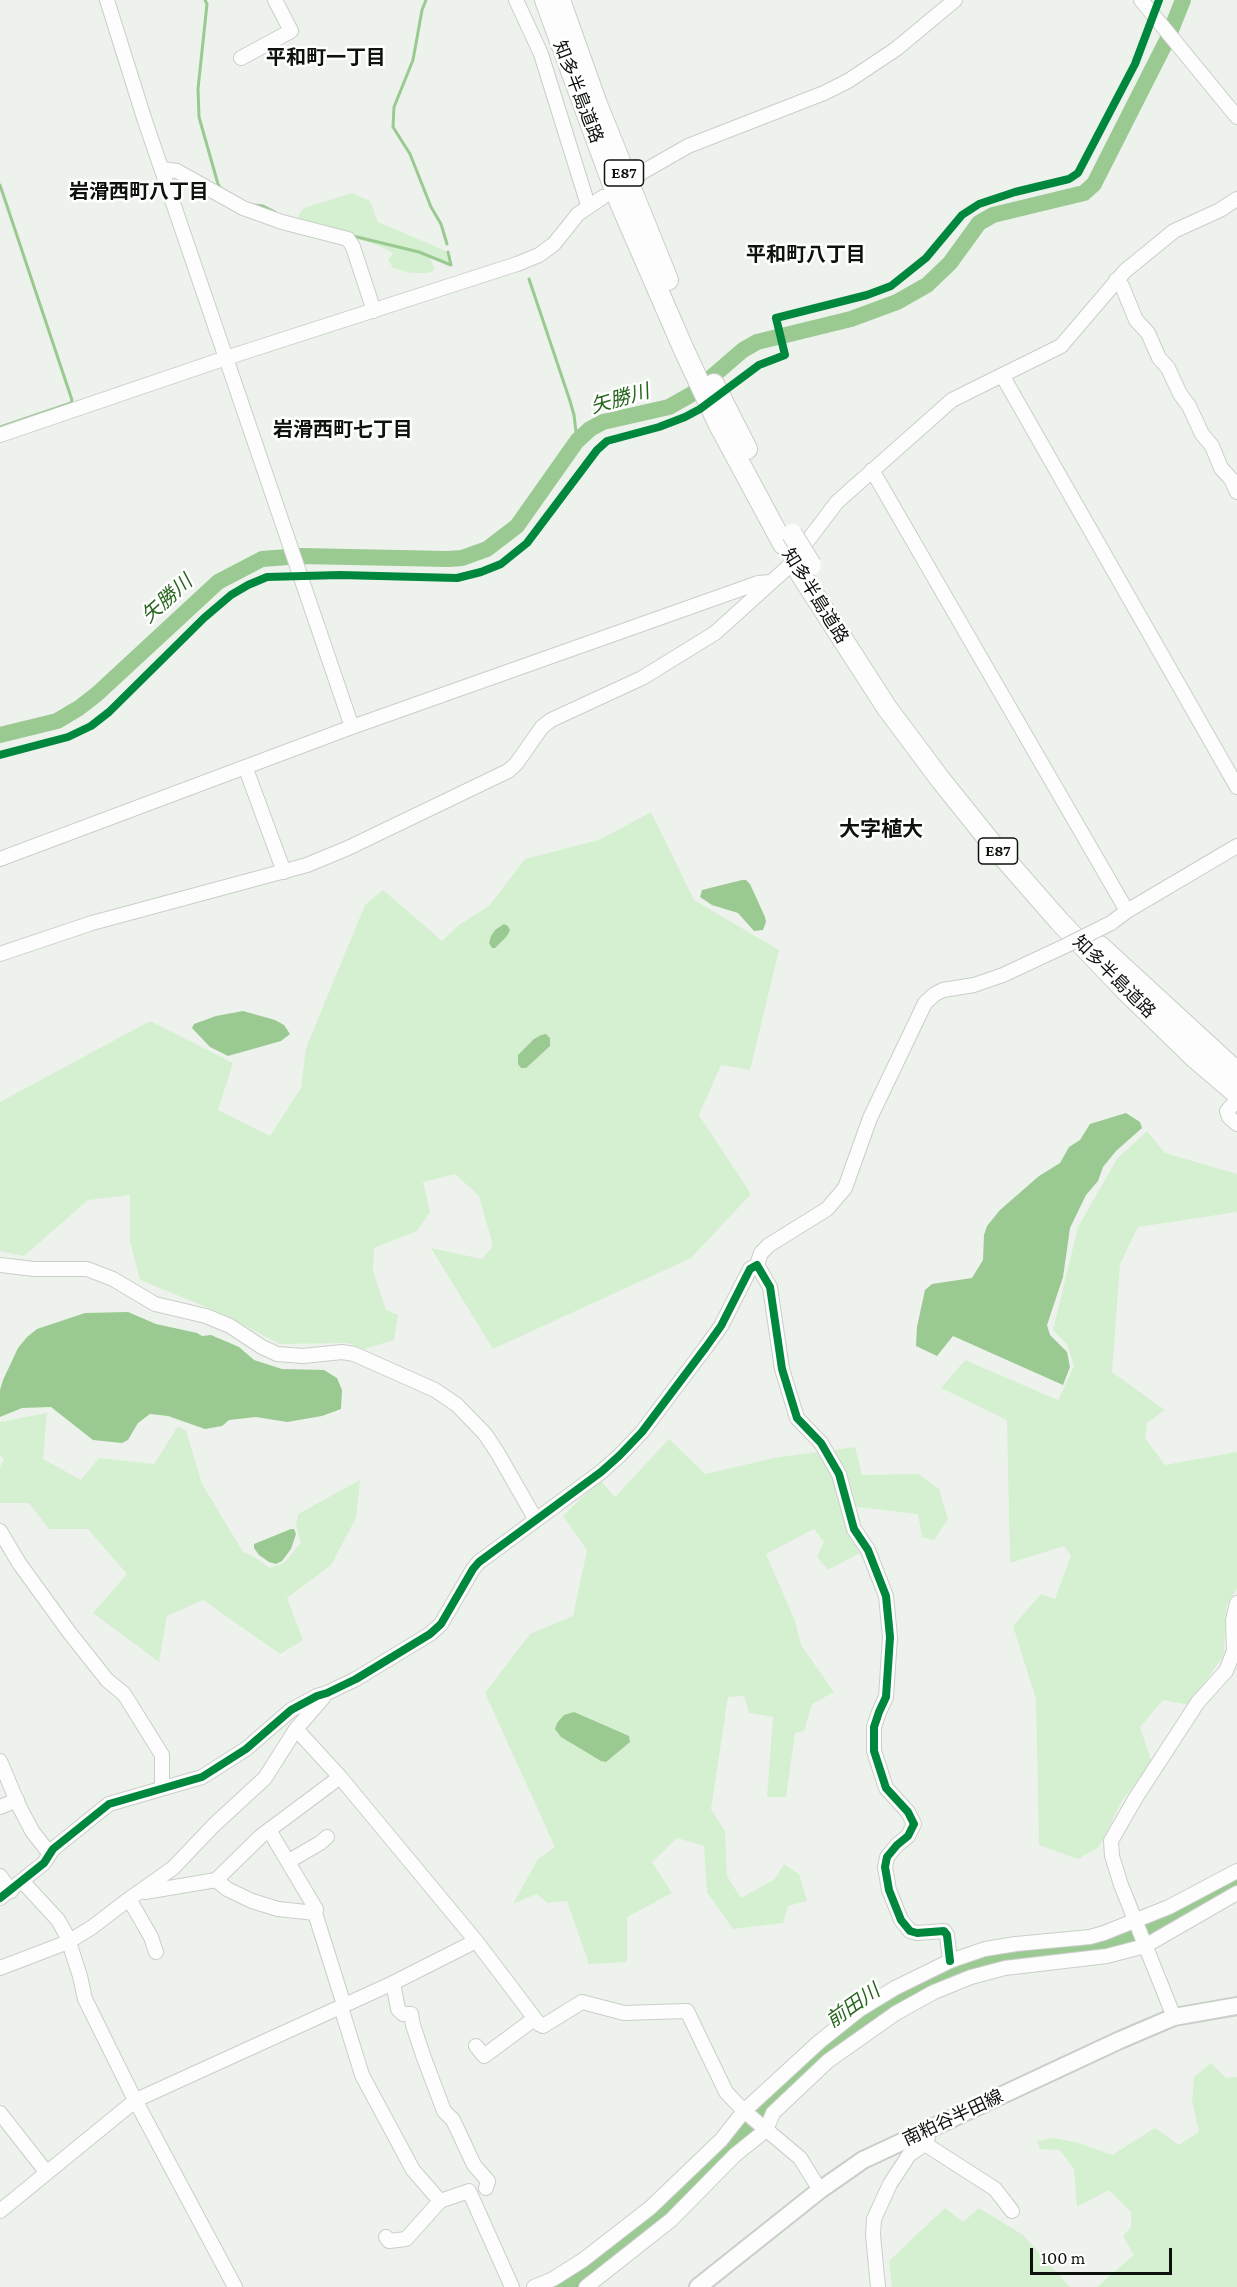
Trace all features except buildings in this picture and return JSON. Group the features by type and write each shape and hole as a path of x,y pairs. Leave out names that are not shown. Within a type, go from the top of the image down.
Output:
{"highway":[{"path":"536,0 545,25 556,34"},
{"name":"知多半島道路","path":"544,0 617,196 689,347 724,419 788,539 887,708 939,779 1060,922 1235,1100"},
{"name":"知多半島道路","path":"560,0 689,347"},
{"name":"知多半島道路","path":"805,569 848,626 897,699 1006,841 1103,948 1237,1072"}],"main road":[{"name":"南粕谷半田線","path":"698,2287 820,2190 863,2160 928,2137 1120,2040 1174,2017 1237,2006"}],"street":[{"path":"107,0 144,118 352,727"},
{"path":"240,58 291,31 275,0"},
{"path":"516,0 541,54 588,205"},
{"path":"641,173 688,146 824,93 848,81 882,59 955,0"},
{"path":"1141,0 1237,117"},
{"path":"163,169 177,171 243,208 304,229 344,237 352,246 374,311"},
{"path":"0,435 226,358 517,264 539,255 554,244 578,214 588,205 603,197"},
{"path":"0,954 92,922 307,865 348,848 508,771 516,764 542,727 551,720 642,678 715,633 787,568 837,502 952,400 1061,346 1116,280 1174,231 1220,210 1237,199"},
{"path":"1116,280 1122,286 1136,320 1148,333 1159,358 1168,368 1202,434 1212,446 1221,468 1231,479 1237,492"},
{"path":"1002,375 1237,787"},
{"path":"872,470 1127,911"},
{"path":"0,859 246,769 352,727 758,583 771,582"},
{"path":"246,769 284,872"},
{"path":"950,1960 947,1935 944,1931 917,1933 910,1931 901,1920 889,1890 885,1867 887,1857 908,1836 914,1824 908,1812 886,1788 873,1744 874,1727 886,1697 891,1637 886,1596 868,1550 854,1529 839,1474 822,1443 797,1418 782,1369 770,1287 757,1265 758,1257 769,1245 827,1209 845,1188 870,1118 925,1003 935,994 943,990 974,985 1003,975 1065,946 1111,923 1127,911 1237,846"},
{"path":"1235,1100 1227,1111 1229,1117 1237,1124"},
{"path":"0,1265 34,1269 87,1269 113,1279 155,1304 206,1316 230,1326 262,1347 278,1354 303,1356 342,1352 354,1354 435,1390 457,1405 485,1434 498,1452 536,1520"},
{"path":"0,1876 5,1895 23,1882 44,1863 50,1853 109,1804 202,1777 246,1749 291,1710 317,1696 327,1694 356,1680 430,1634 441,1624 472,1569 479,1562 601,1472 642,1432 721,1326 750,1269 757,1265"},
{"path":"0,1531 19,1563 69,1632 107,1680 124,1694 162,1755 162,1787"},
{"path":"1174,2017 1143,1942 1112,1856 1111,1841 1134,1799 1198,1702 1226,1671 1234,1651 1233,1620 1237,1603"},
{"path":"0,1968 68,1942 91,1928 173,1868 214,1825 260,1784 274,1766 296,1729 327,1694"},
{"path":"296,1729 340,1777 476,1941 539,2024 543,2026 582,2002 624,2013 687,2011 726,2092 744,2111 800,2158 820,2190"},
{"path":"0,1761 32,1831 50,1853"},
{"path":"133,1896 160,1888 216,1880 269,1830 340,1777"},
{"path":"0,1807 16,1800"},
{"path":"269,1830 316,1909 315,1913 362,2075 413,2170 440,2201"},
{"path":"289,1862 327,1837"},
{"path":"534,2287 554,2279 583,2260 650,2208 721,2140 744,2111 819,2042 859,2010 895,1988 950,1960 999,1946 1090,1937 1136,1923 1237,1871"},
{"path":"216,1880 252,1901 279,1909 315,1913"},
{"path":"23,1882 58,1920 80,1976 85,1999 234,2287"},
{"path":"586,2287 671,2220 735,2155 766,2130 773,2113 828,2061 896,2013 934,1992 971,1977 1005,1968 1107,1956 1143,1942 1237,1893"},
{"path":"133,1896 156,1952"},
{"path":"0,2211 136,2100 393,1983 476,1941"},
{"path":"386,2237 389,2241 406,2239 440,2201 469,2191 490,2189 488,2181 474,2165 453,2120 444,2111 424,2058 411,2014 403,2014 398,2009 393,1983"},
{"path":"476,2046 484,2056 534,2019"},
{"path":"0,2113 47,2173"},
{"path":"878,2287 873,2235 874,2219 890,2184 909,2155 928,2137 995,2190 1012,2211"},
{"path":"469,2191 512,2287"}],"shaded area":[{"path":"352,193 370,201 378,222 446,251 450,259 447,262 428,255 435,269 429,273 411,273 393,268 388,260 393,254 390,251 374,244 299,222 299,214 304,208"},
{"path":"651,812 694,900 779,950 750,1070 721,1065 699,1115 751,1194 691,1258 493,1349 431,1248 482,1259 493,1246 479,1196 455,1174 423,1182 430,1212 417,1231 374,1248 373,1271 386,1310 398,1315 394,1340 364,1349 348,1343 279,1344 226,1315 140,1280 130,1241 130,1195 88,1200 24,1256 0,1251 0,1102 150,1021 233,1063 218,1110 270,1136 301,1088 306,1048 365,905 383,890 442,941 459,925 489,906 525,859 599,840"},
{"path":"742,880 750,884 765,917 763,930 754,931 738,913 712,905 700,897 702,890"},
{"path":"504,924 510,930 507,936 495,948 492,948 489,943 491,936"},
{"path":"243,1011 275,1020 284,1025 290,1034 281,1041 228,1056 210,1047 192,1028 194,1024 216,1016"},
{"path":"546,1034 550,1038 550,1046 526,1068 521,1068 518,1064 518,1055 534,1039"},
{"path":"1126,1113 1140,1122 1142,1128 1116,1151 1103,1167 1098,1181 1086,1195 1070,1228 1063,1277 1047,1325 1050,1335 1067,1352 1070,1367 1063,1385 953,1336 937,1356 916,1346 917,1327 925,1290 932,1284 972,1278 983,1260 984,1235 987,1226 1000,1210 1039,1176 1060,1163 1069,1147 1080,1140 1090,1124"},
{"path":"1147,1131 1165,1153 1237,1174 1237,1212 1138,1227 1120,1264 1112,1372 1165,1410 1147,1423 1145,1438 1165,1465 1237,1452 1237,1588 1226,1607 1224,1655 1189,1705 1163,1700 1140,1727 1152,1763 1122,1801 1099,1847 1078,1859 1039,1845 1036,1699 1013,1626 1041,1594 1055,1599 1071,1556 1064,1546 1010,1563 1007,1420 941,1388 965,1360 1058,1400 1074,1366 1067,1344 1053,1330 1078,1227 1117,1159"},
{"path":"128,1312 156,1324 202,1336 211,1335 239,1347 254,1360 282,1369 324,1370 337,1378 342,1390 341,1409 322,1416 287,1422 256,1417 229,1420 222,1426 205,1429 168,1416 150,1414 138,1423 128,1440 122,1443 93,1440 51,1407 22,1408 0,1417 0,1390 3,1380 18,1348 27,1337 37,1329 85,1313"},
{"path":"47,1413 43,1459 81,1480 99,1458 154,1464 178,1426 186,1431 202,1484 243,1552 270,1568 285,1562 301,1542 296,1526 298,1514 360,1480 356,1518 331,1565 287,1598 303,1640 280,1654 203,1600 167,1616 159,1662 93,1613 127,1574 88,1529 49,1529 29,1503 0,1503 0,1467 4,1459 0,1455 0,1422"},
{"path":"669,1439 705,1474 774,1458 855,1447 862,1475 918,1474 939,1489 948,1519 934,1540 922,1537 918,1514 857,1507 845,1515 852,1541 862,1552 828,1570 817,1557 824,1542 814,1529 766,1554 795,1621 801,1645 834,1692 812,1704 804,1731 795,1733 786,1797 767,1797 773,1717 749,1713 744,1696 728,1697 711,1809 725,1831 727,1876 741,1898 775,1879 784,1864 799,1874 807,1901 788,1906 783,1923 733,1929 707,1892 704,1846 677,1838 652,1862 672,1893 627,1917 627,1962 589,1964 567,1901 548,1903 536,1894 513,1904 538,1859 555,1847 485,1693 530,1634 573,1616 587,1550 563,1516 600,1480 615,1497"},
{"path":"294,1529 296,1534 291,1549 282,1561 276,1564 269,1562 254,1548 254,1544"},
{"path":"574,1712 629,1736 630,1742 606,1762 601,1761 561,1737 555,1729 564,1715"},
{"path":"1211,2063 1226,2078 1237,2077 1237,2287 1097,2287 1134,2255 1123,2236 1131,2227 1131,2212 1109,2190 1077,2207 1074,2169 1060,2150 1040,2149 1037,2141 1054,2138 1079,2143 1112,2155 1155,2128 1179,2145 1199,2132 1192,2101 1194,2077"},
{"path":"945,2208 963,2222 979,2208 1023,2235 1070,2287 892,2287 889,2261"}],"waterway":[{"path":"205,0 207,4 198,89 199,117 221,189"},
{"path":"426,0 413,60 394,107 393,127 410,154 431,207 441,224 447,244"},
{"name":"矢勝川","path":"0,735 57,721 79,708 218,582 262,559 301,556 448,559 462,558 487,549 517,526 577,441 590,429 603,422 669,407 692,394 743,350 757,342 851,319 897,302 927,285 950,263 979,223 993,215 1084,193 1094,184 1167,40 1183,0"},
{"path":"0,185 72,400 71,403 0,427"},
{"path":"253,205 263,206 275,212"},
{"path":"353,236 419,252 451,265"},
{"path":"448,252 451,265"},
{"path":"529,279 570,401 577,441"},
{"name":"前田川","path":"561,2287 578,2278 625,2245 656,2218 737,2141 778,2094 810,2064 852,2030 911,1991 986,1959 1074,1950 1107,1944 1183,1913 1237,1882"}],"cycle path":[{"path":"0,755 68,737 91,726 109,712 204,618 231,595 267,577 340,575 457,578 501,564 527,543 597,450 607,441 659,427 685,417 700,409 759,365 785,355 776,318 867,295 891,286 926,258 962,215 979,204 1015,192 1069,179 1078,173 1135,64 1159,0"},
{"path":"0,1898 44,1863 53,1849 109,1804 202,1777 246,1749 291,1710 356,1679 430,1634 441,1624 479,1562 601,1472 642,1432 721,1326 750,1269 757,1265 770,1287 782,1369 797,1418 821,1443 839,1474 854,1529 868,1550 886,1596 890,1637 886,1697 874,1727 874,1751 886,1788 908,1812 914,1824 908,1836 887,1857 885,1867 889,1890 901,1920 910,1931 917,1933 944,1931 947,1935 950,1961"}],"district":[{"name":"平和町一丁目","path":"326,58"},
{"name":"岩滑西町八丁目","path":"139,192"},
{"name":"平和町八丁目","path":"806,255"},
{"name":"岩滑西町七丁目","path":"343,430"},
{"name":"大字植大","path":"881,830"}]}
